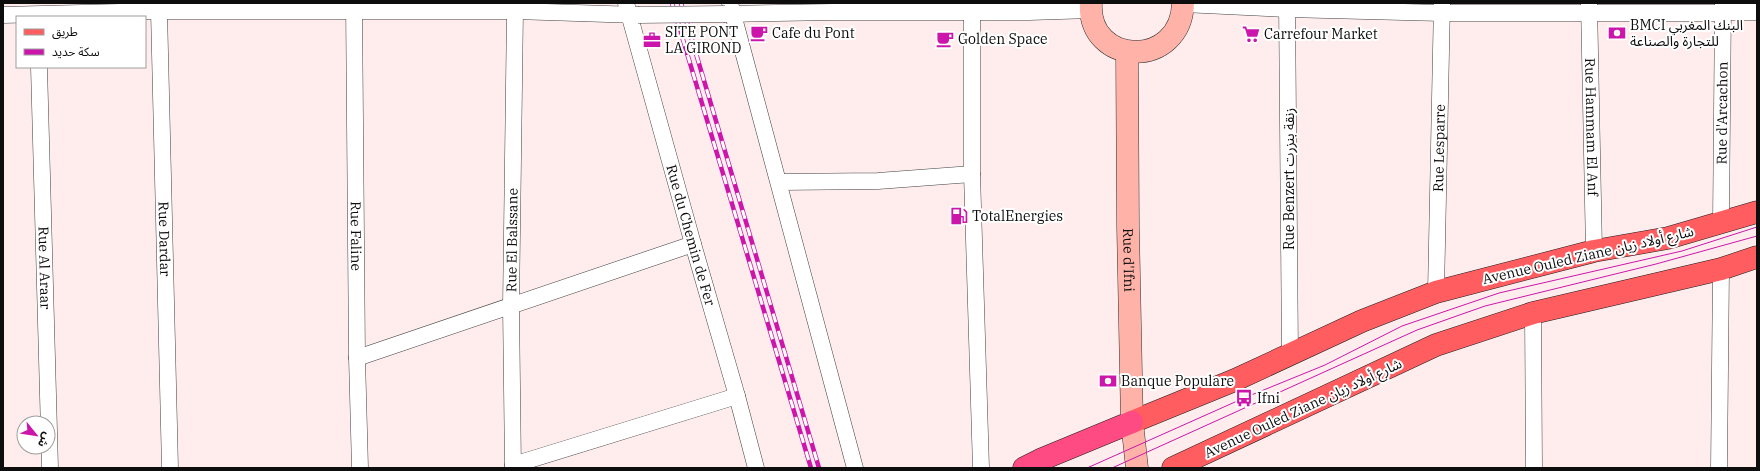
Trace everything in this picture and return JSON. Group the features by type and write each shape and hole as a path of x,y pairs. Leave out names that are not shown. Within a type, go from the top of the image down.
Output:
{"highway":[{"path":"1024,468 1132,422"}],"main road":[{"name":"Avenue Ouled Ziane شارع أولاد زيان","path":"1132,422 1235,380 1362,321 1436,292 1594,251 1668,238 1757,212"},
{"name":"Avenue Ouled Ziane شارع أولاد زيان","path":"1172,468 1436,345 1533,313 1721,269 1757,257"}],"street":[{"path":"3,15 38,16 159,11 354,7 515,11 632,11 1091,6 1094,24 1102,37 1113,46 1127,52 1139,52 1151,50 1162,45 1171,37 1178,27 1182,16 1183,3 1442,8 1589,8 1718,13 1723,7 1757,12"},
{"name":"Rue Benzert زنقة بنزرت","path":"1287,6 1290,355"},
{"name":"Rue Faline","path":"354,7 357,358 360,468"},
{"name":"Rue d'Arcachon","path":"1721,222 1723,7"},
{"path":"972,8 972,174 981,468"},
{"name":"Rue Lesparre","path":"1436,292 1442,8"},
{"name":"Rue Hammam El Anf","path":"1589,8 1594,251"},
{"path":"729,10 779,182 855,468"},
{"name":"Rue Dardar","path":"159,11 170,468"},
{"name":"Rue El Balssane","path":"513,467 511,306 515,11"},
{"name":"Rue du Chemin de Fer","path":"632,11 693,244 737,396 756,468"},
{"name":"Rue d'Ifni","path":"1127,52 1128,227 1132,422 1137,468"},
{"name":"Rue Al Araar","path":"40,68 50,468"},
{"path":"779,182 878,180 972,174"},
{"path":"357,358 693,244"},
{"path":"1719,468 1721,269"},
{"path":"1533,313 1534,468"},
{"path":"513,467 737,396"}],"tram line":[{"path":"1087,468 1244,398 1325,365 1402,326 1499,293 1682,251 1757,227"},
{"path":"1112,468 1417,330 1485,306 1656,264 1757,236"}],"railway":[{"path":"672,3 811,468"},
{"path":"681,3 819,468"}],"place":[{"name":"Cafe du Pont","path":"759,33"},
{"name":"BMCI البنك المغربي للتجارة والصناعة","path":"1617,33"},
{"name":"Carrefour Market","path":"1251,34"},
{"name":"Golden Space","path":"945,39"},
{"name":"SITE PONT LA GIROND","path":"652,40"},
{"name":"TotalEnergies","path":"959,216"},
{"name":"Banque Populare","path":"1108,381"},
{"name":"Ifni","path":"1244,398"}]}
